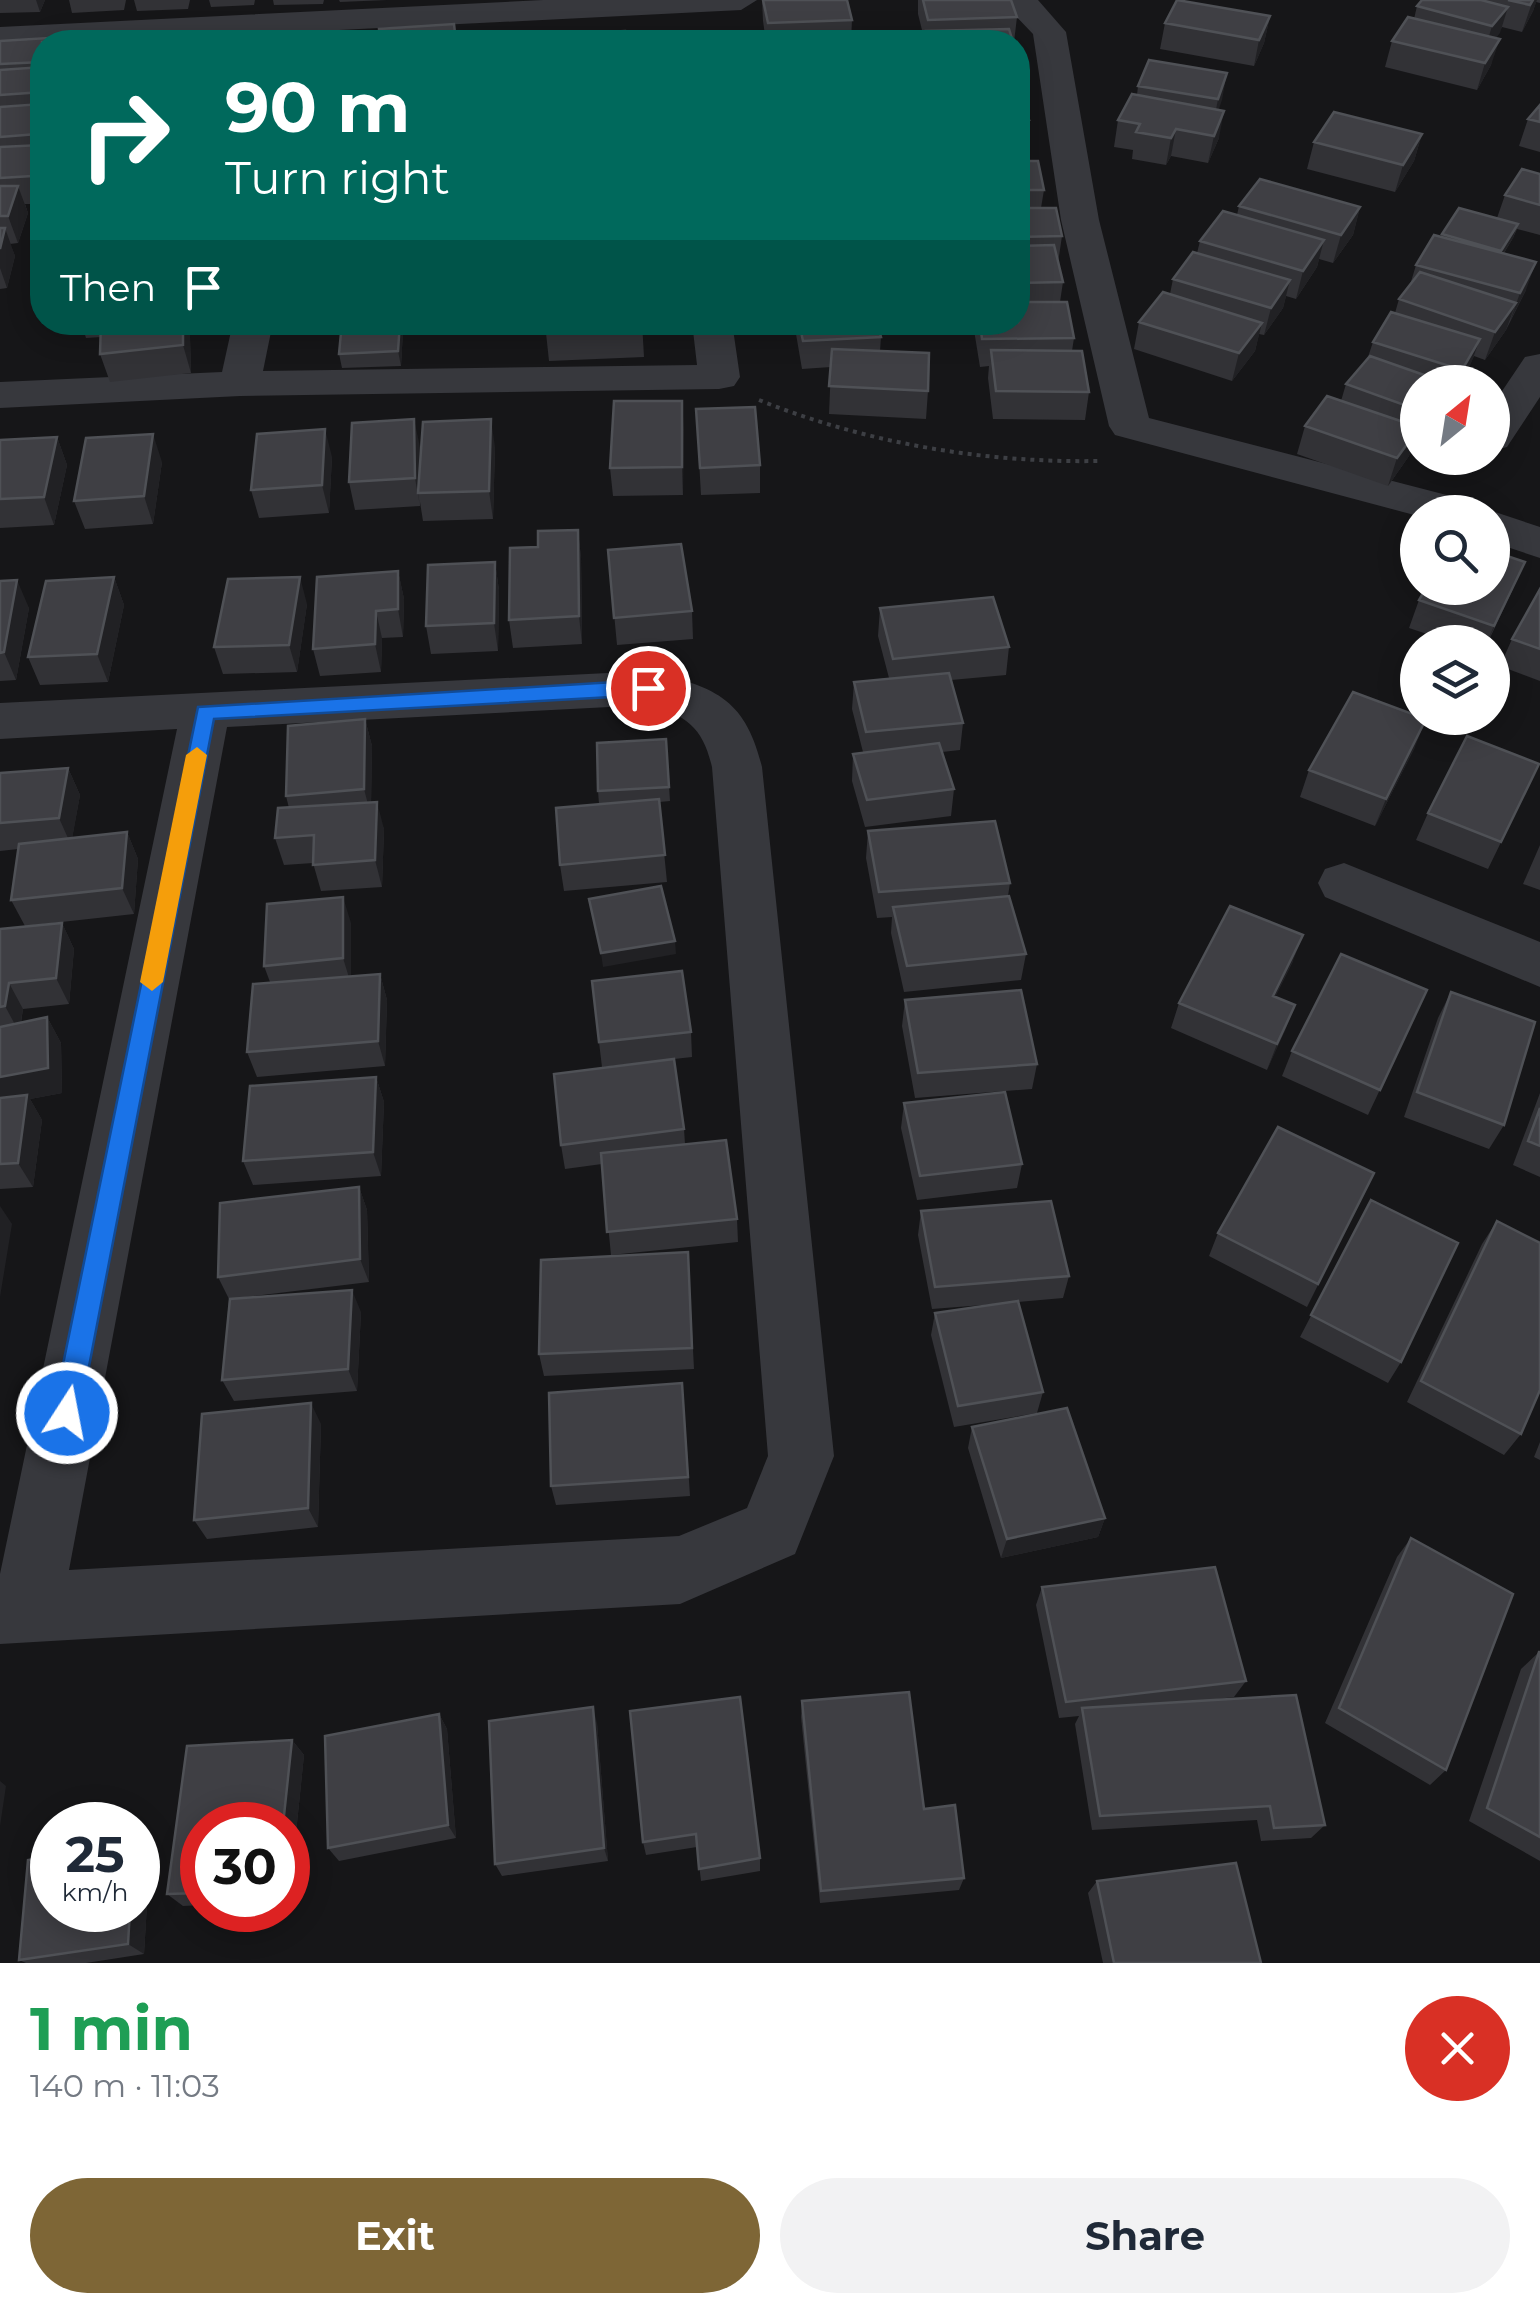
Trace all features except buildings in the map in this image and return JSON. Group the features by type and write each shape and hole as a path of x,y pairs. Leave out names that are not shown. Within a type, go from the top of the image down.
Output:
{"street":[{"path":"343,30 741,0"},
{"path":"1002,0 1025,6 1049,32 1080,220 1130,426 1400,498"},
{"path":"674,6 677,30"},
{"path":"0,37 30,37"},
{"path":"240,384 250,335"},
{"path":"0,394 240,384 719,377 714,335"},
{"path":"1510,411 1540,366"},
{"path":"1510,532 1540,543"},
{"path":"0,721 648,688 701,700 731,732 801,1456 771,1531 680,1570 14,1608 205,712"},
{"path":"1344,883 1540,965"}],"path":[{"path":"719,377 810,422 989,456 1097,462 1114,454 1130,426"}],"slow traffic":[{"path":"152,982 197,755"}],"route":[{"path":"67,1413 205,712 648,688"}]}
